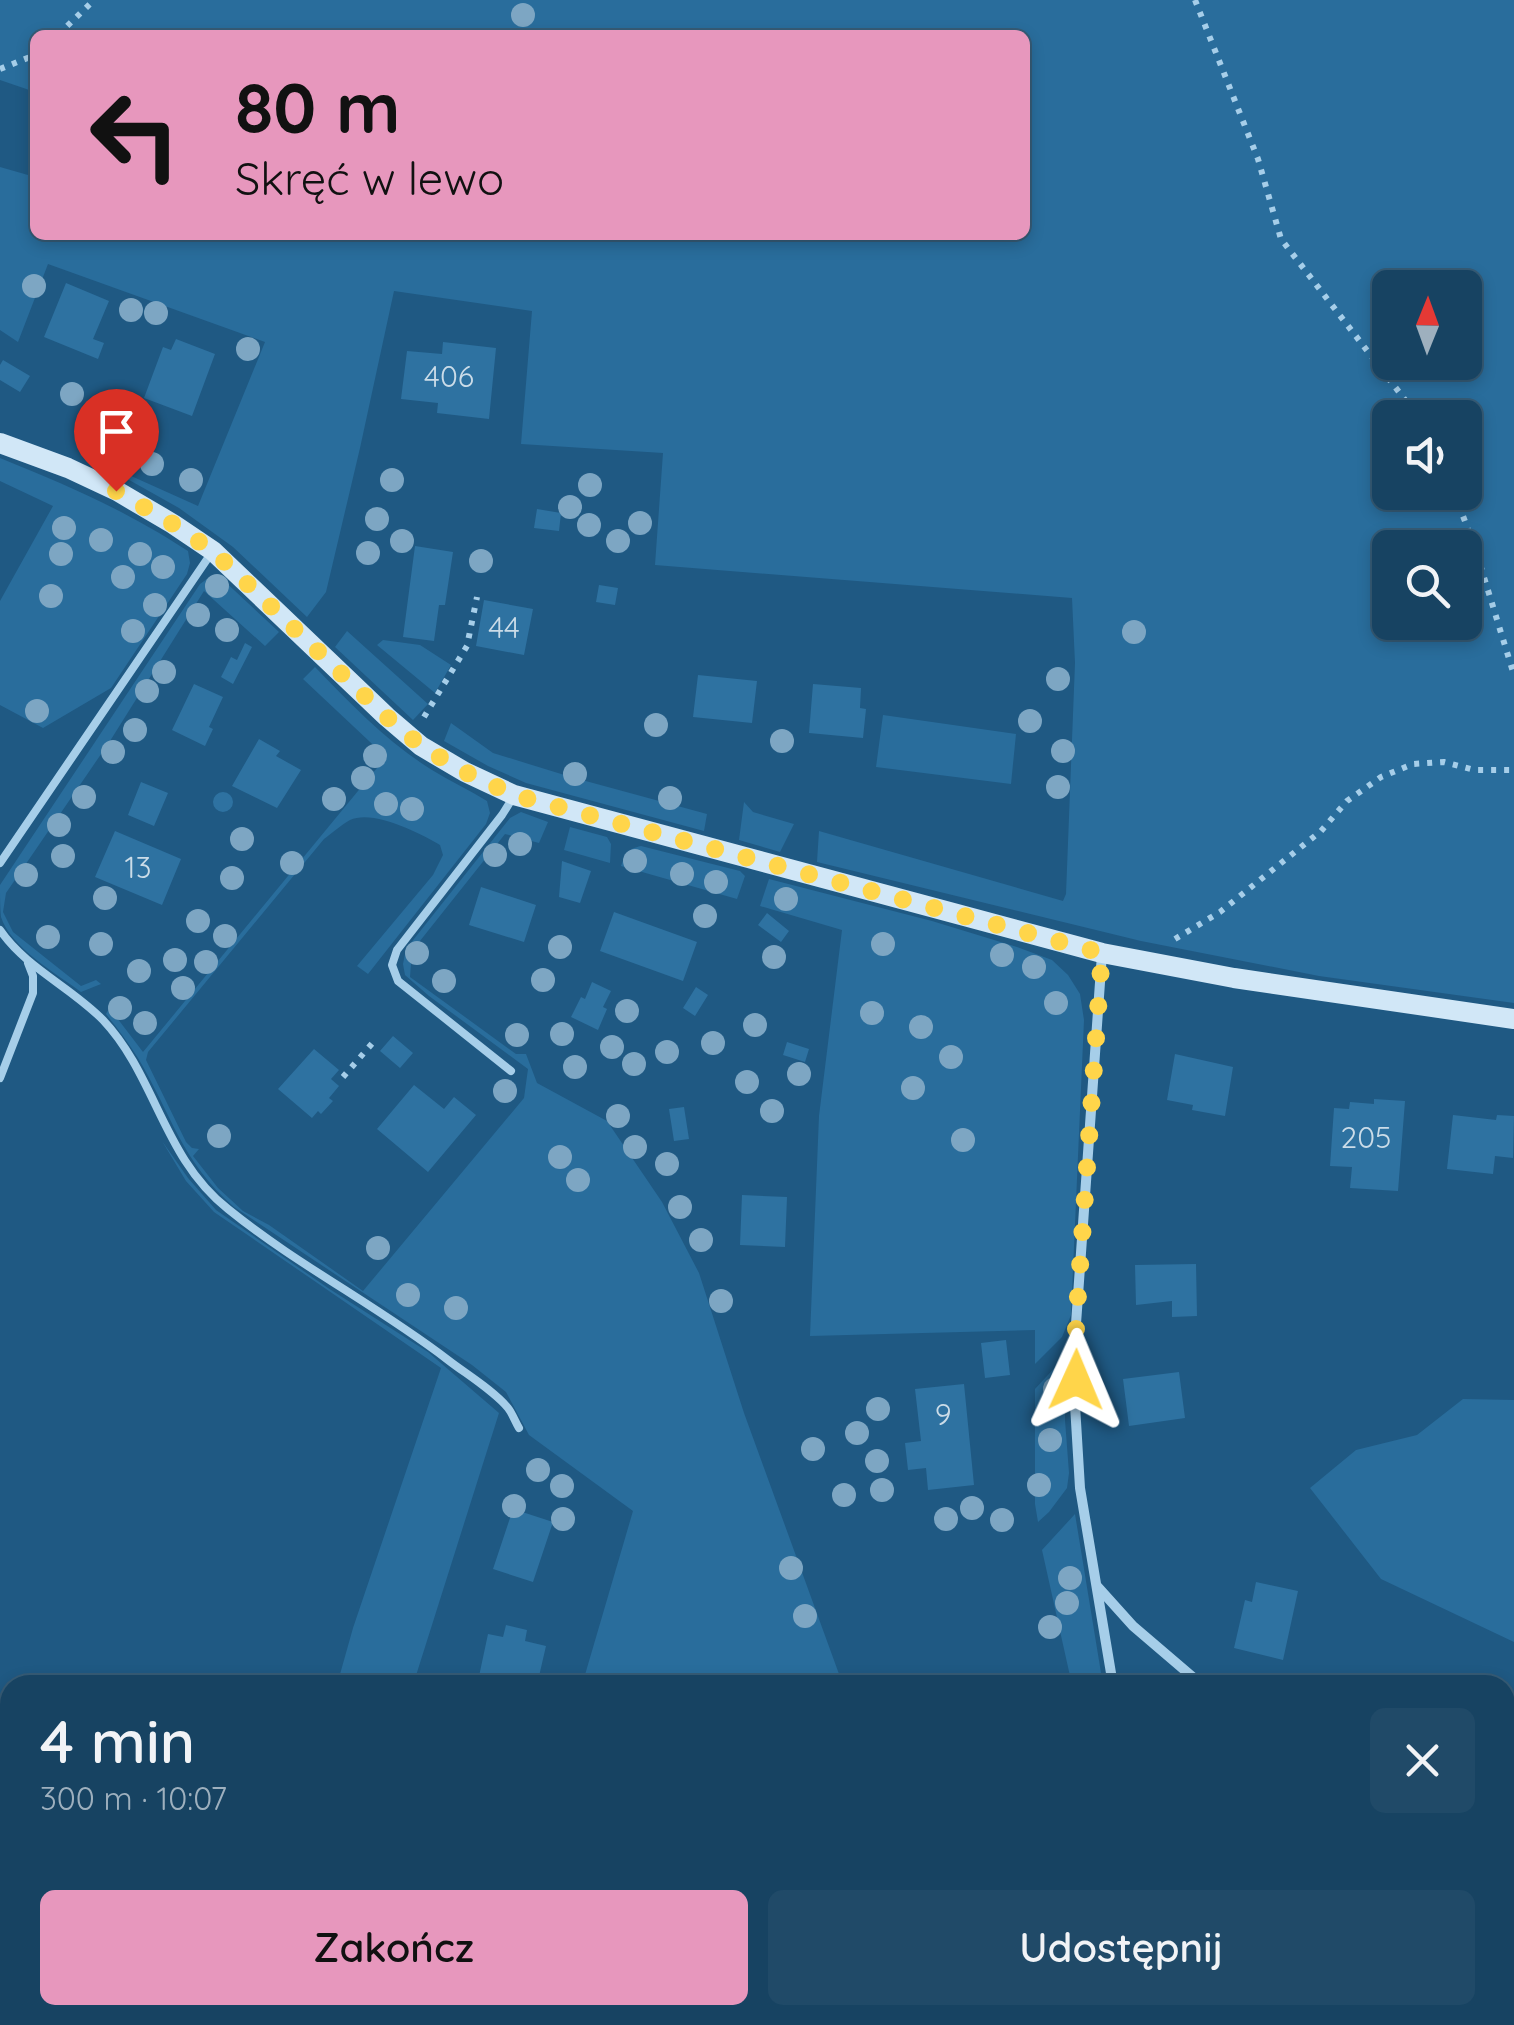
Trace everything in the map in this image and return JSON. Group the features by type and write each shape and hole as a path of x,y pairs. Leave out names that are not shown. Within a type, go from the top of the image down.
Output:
{"street":[{"path":"0,443 116,491 213,551 421,746 514,795 1102,953 1234,978 1514,1019"},
{"path":"1102,953 1076,1324 1075,1405 1080,1488 1112,1675"},
{"path":"1097,1585 1132,1626 1190,1675"}],"lane":[{"path":"0,864 213,551"},
{"path":"511,1072 398,981 392,965 397,950 514,795"},
{"path":"0,930 26,958 102,1020 120,1042 181,1158 202,1186 258,1231 428,1344 507,1407 519,1428"},
{"path":"0,1078 33,993 33,976 26,958"}],"path":[{"path":"63,30 94,0"},
{"path":"1196,0 1258,159 1280,239 1406,400"},
{"path":"0,69 30,57"},
{"path":"1461,510 1514,676"},
{"path":"432,707 467,646 476,597"},
{"path":"1140,960 1220,912 1321,831 1346,801 1382,777 1413,764 1444,762 1475,770 1514,770"},
{"path":"344,1076 376,1039"}],"shaded area":[{"path":"0,0 1514,0 1514,1003 1319,976 1141,941 817,862 819,831 1063,901 1075,663 1072,598 655,565 663,453 521,444 532,311 394,291 326,592 307,617 233,547 179,508 122,476 120,471 198,506 265,342 48,264 18,342 0,330 0,167 30,176 30,240 1030,240 1030,30 30,30 30,90 0,80"},
{"path":"0,458 142,523 188,551 190,563 187,574 111,688 43,728 0,705 0,601 53,506 0,481"},
{"path":"211,576 220,577 279,632 265,646 204,591 110,741 6,893 3,912 13,932 81,986 96,980 101,984 81,992 14,939 1,917 0,885 200,584"},
{"path":"347,631 428,704 413,720 335,647"},
{"path":"383,640 420,645 451,665 435,693 377,645"},
{"path":"315,667 385,735 432,770 487,801 490,813 486,824 368,974 357,966 433,875 443,855 440,845 396,824 360,817 324,839 148,1052 146,1060 186,1142 199,1149 193,1156 218,1188 243,1211 363,1291 524,1098 528,1069 405,975 406,949 510,818 521,812 548,822 539,843 505,834 412,951 410,977 516,1054 526,1054 537,1083 607,1121 662,1202 699,1273 744,1413 839,1675 585,1675 633,1511 529,1435 506,1392 472,1365 234,1207 189,1155 138,1058 106,1014 115,997 111,1010 143,1052 386,757 303,679"},
{"path":"883,715 1016,734 1011,784 876,767"},
{"path":"451,723 493,753 707,814 704,831 526,783 444,741"},
{"path":"744,802 753,812 794,824 780,852 739,840"},
{"path":"570,827 607,837 611,844 610,863 564,850"},
{"path":"641,846 740,871 745,876 737,899 621,866 628,852"},
{"path":"769,879 1017,947 1052,960 1080,994 1084,1020 1071,1315 1062,1337 1035,1364 1035,1330 810,1336 819,1116 842,930 760,906"},
{"path":"162,1141 216,1210 428,1352 499,1413 416,1675 340,1675 441,1368 214,1212 186,1181"},
{"path":"1059,1363 1065,1363 1069,1473 1067,1488 1038,1522 1035,1389"},
{"path":"1463,1399 1514,1400 1514,1642 1381,1579 1310,1488 1356,1450 1417,1435"},
{"path":"1075,1514 1101,1675 1070,1675 1042,1550"}],"building":[{"path":"66,283 109,301 93,339 104,343 98,359 44,337"},
{"path":"176,339 215,354 192,416 144,398 163,347 171,350"},
{"path":"443,342 496,348 489,419 437,413 438,403 401,399 407,351 442,354"},
{"path":"3,360 30,376 20,392 0,380"},
{"path":"537,509 561,513 559,531 534,528"},
{"path":"415,546 453,552 445,605 439,605 434,641 403,637"},
{"path":"599,585 618,588 615,605 596,602"},
{"path":"484,600 533,609 524,655 476,646"},
{"path":"245,643 252,647 233,684 221,677 231,657 237,660"},
{"path":"698,675 757,681 752,723 693,717"},
{"path":"194,684 223,697 205,746 172,730"},
{"path":"813,684 861,688 860,708 866,709 863,738 809,733"},
{"path":"259,739 280,751 276,756 301,770 277,808 232,786"},
{"path":"141,782 168,793 154,826 128,815"},
{"path":"223,792 233,802 223,812 213,802"},
{"path":"115,831 181,859 162,905 95,877"},
{"path":"562,861 591,871 580,903 559,897"},
{"path":"481,887 536,905 524,942 469,925"},
{"path":"614,912 697,942 683,981 600,951"},
{"path":"767,913 789,931 781,942 758,925"},
{"path":"592,982 611,991 598,1030 571,1017"},
{"path":"696,987 708,995 695,1016 683,1008"},
{"path":"393,1036 413,1053 400,1068 380,1051"},
{"path":"787,1042 809,1049 805,1062 783,1055"},
{"path":"314,1049 339,1070 331,1079 339,1086 329,1098 333,1101 312,1118 278,1089"},
{"path":"1175,1054 1233,1067 1225,1116 1167,1100"},
{"path":"414,1085 444,1109 454,1097 476,1115 428,1172 377,1129"},
{"path":"1374,1099 1405,1101 1398,1191 1350,1188 1352,1167 1330,1166 1334,1108 1349,1109 1350,1102 1374,1104"},
{"path":"684,1107 689,1139 674,1141 669,1109"},
{"path":"1453,1115 1496,1120 1497,1115 1514,1116 1513,1158 1495,1156 1493,1174 1447,1169"},
{"path":"742,1195 787,1197 785,1247 740,1245"},
{"path":"1196,1264 1197,1316 1172,1317 1172,1301 1136,1305 1135,1265"},
{"path":"1006,1340 1010,1375 985,1378 981,1343"},
{"path":"1179,1372 1185,1418 1129,1426 1123,1379"},
{"path":"964,1384 974,1485 928,1490 926,1468 908,1470 905,1443 921,1441 915,1389"},
{"path":"513,1509 553,1522 533,1582 493,1569"},
{"path":"1256,1582 1298,1591 1283,1660 1234,1648 1245,1600 1252,1602"},
{"path":"506,1625 527,1630 525,1641 546,1646 539,1675 479,1675 488,1634 503,1637"}],"route":[{"path":"116,491 213,551 421,746 514,795 1102,953 1076,1324 1076,1380"}]}
